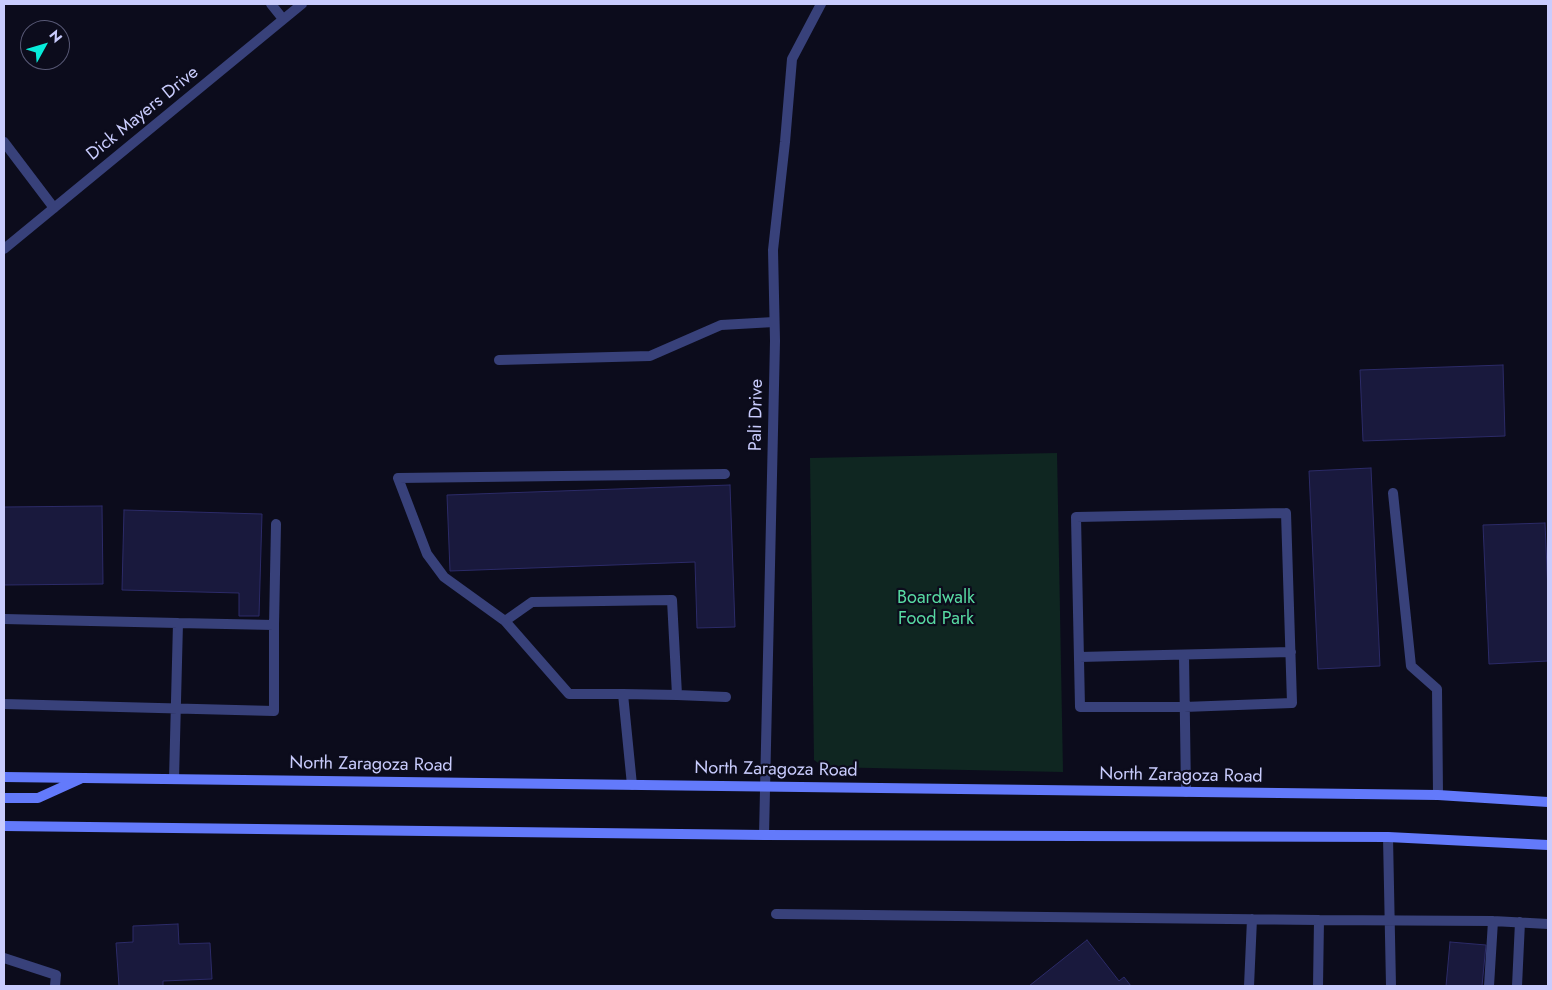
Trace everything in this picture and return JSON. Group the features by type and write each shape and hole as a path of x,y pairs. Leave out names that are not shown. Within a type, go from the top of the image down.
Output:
{"main road":[{"name":"North Zaragoza Road","path":"4,777 1438,795 1548,802"},
{"path":"4,798 38,798 84,778"},
{"path":"4,826 764,835 1388,837 1548,846"}],"street":[{"path":"271,4 284,19"},
{"name":"Dick Mayers Drive","path":"4,249 302,4"},
{"name":"Pali Drive","path":"764,835 774,322 773,250 786,142 792,59 822,4"},
{"path":"4,142 54,208"},
{"path":"499,360 650,356 721,324 774,322"},
{"path":"725,474 398,478 427,554 444,577 504,621 569,694 726,697"},
{"path":"1393,493 1411,666 1437,689 1438,795"},
{"path":"1286,513 1290,652 1292,703 1184,707 1080,707 1076,518 1286,513"},
{"path":"4,704 274,711 276,524"},
{"path":"504,621 532,602 672,600 677,695"},
{"path":"4,619 274,625"},
{"path":"174,779 178,623"},
{"path":"1078,657 1290,652"},
{"path":"1184,655 1186,792"},
{"path":"623,694 632,784"},
{"path":"1388,837 1391,986"},
{"path":"776,914 1390,922 1493,921 1548,924"},
{"path":"1249,986 1252,919"},
{"path":"1318,986 1319,920"},
{"path":"1490,986 1493,921"},
{"path":"1517,986 1520,922"},
{"path":"4,958 56,975 55,986"}],"green space":[{"name":"Boardwalk Food Park","path":"1057,453 1063,772 824,767 814,760 810,458"}],"building":[{"path":"1503,365 1505,436 1363,441 1360,370"},
{"path":"1371,468 1380,666 1318,669 1309,471"},
{"path":"730,485 735,627 697,628 695,562 450,571 447,495"},
{"path":"102,506 103,584 4,585 4,507"},
{"path":"124,510 262,514 259,616 239,616 239,593 122,590"},
{"path":"1545,523 1548,591 1548,661 1489,664 1483,525"},
{"path":"178,924 179,944 210,943 212,979 163,981 163,986 119,986 116,943 133,942 133,926"},
{"path":"1087,940 1119,981 1124,977 1131,986 1029,986"},
{"path":"1450,942 1486,945 1482,986 1446,986"}]}
